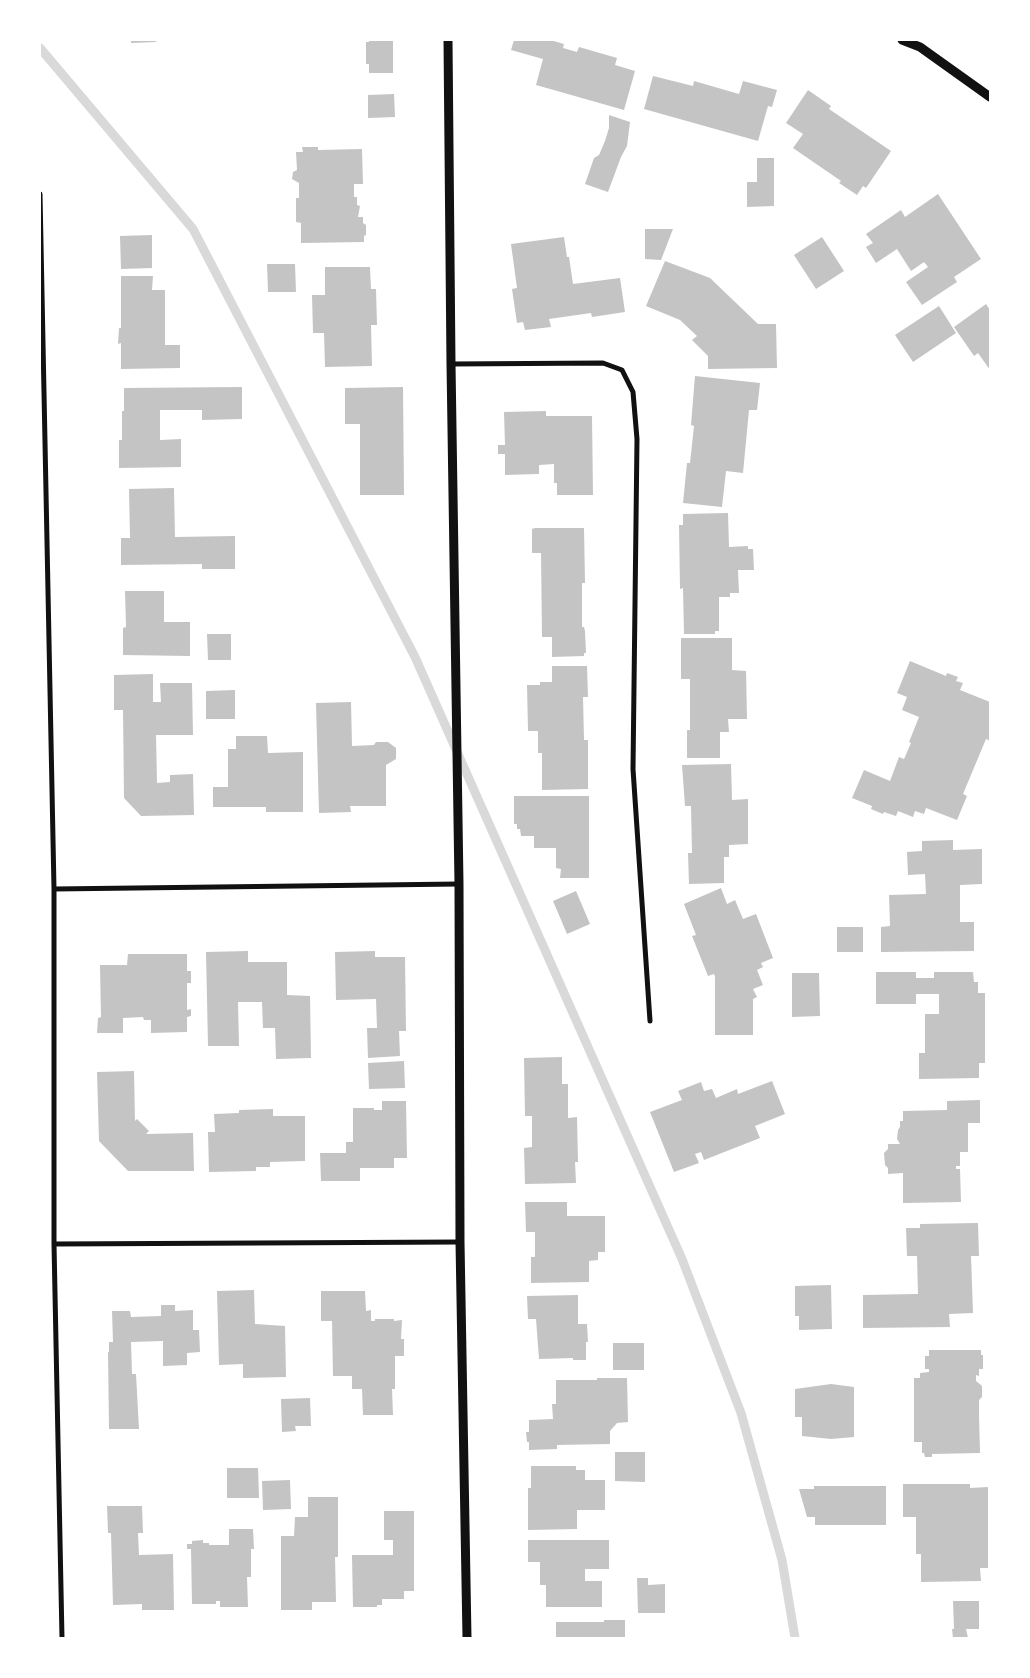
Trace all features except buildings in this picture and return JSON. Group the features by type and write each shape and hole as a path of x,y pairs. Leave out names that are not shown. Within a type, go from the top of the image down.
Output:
{"street":[{"path":"448,40 459,884 460,1242 467,1638"},
{"path":"902,40 920,47 990,97"},
{"path":"40,194 54,889 54,1244 62,1638"},
{"path":"451,364 603,363 622,370 633,392 636,439 633,769 650,1021"},
{"path":"54,889 459,884"},
{"path":"54,1244 460,1242"}],"waterway":[{"path":"40,48 193,229 415,657 682,1259 741,1413 782,1560 795,1638"}]}
